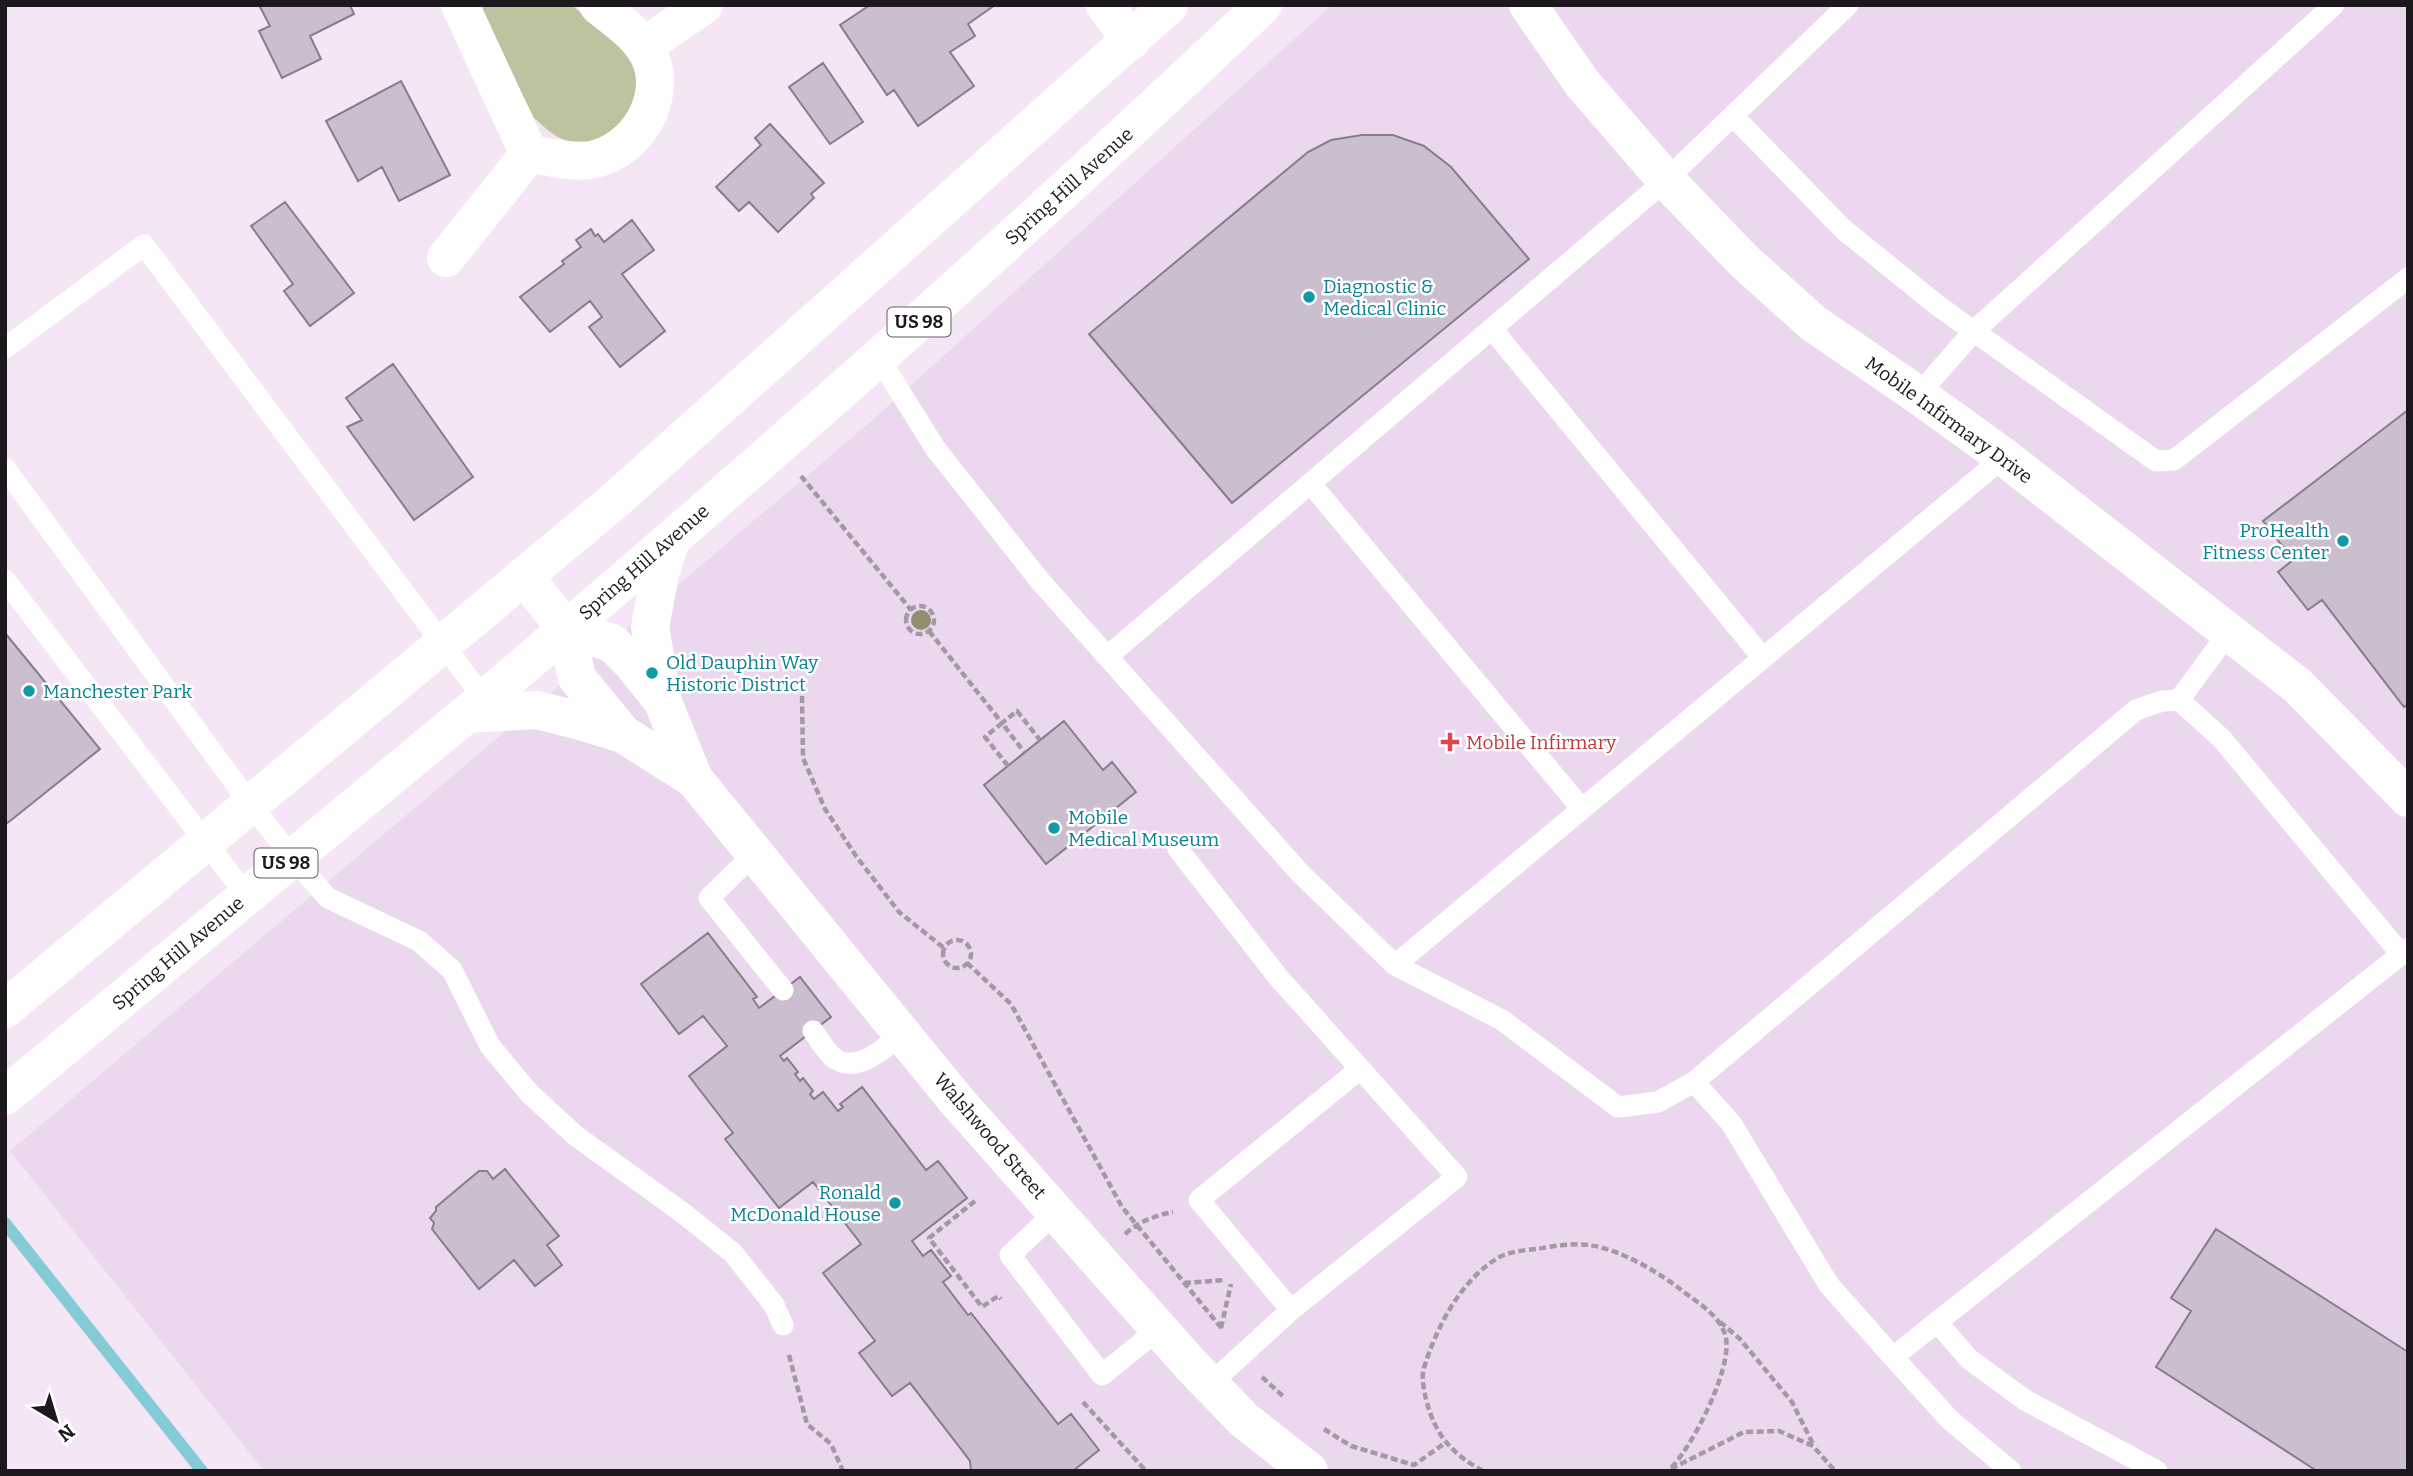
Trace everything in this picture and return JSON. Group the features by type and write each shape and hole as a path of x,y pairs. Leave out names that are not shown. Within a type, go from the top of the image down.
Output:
{"street":[{"path":"460,5 529,154"},
{"path":"529,154 575,161 598,158 620,148 646,122 655,96 655,69 645,47 598,5"},
{"path":"645,47 704,5"},
{"path":"1105,5 1131,41"},
{"path":"5,1009 623,493 1169,5"},
{"name":"Spring Hill Avenue","path":"5,1096 671,540 879,358 1264,5"},
{"name":"Mobile Infirmary Drive","path":"1528,5 1582,83 1666,180 1744,261 1813,323 2004,457 2298,686 2408,798"},
{"path":"446,258 529,154"},
{"name":"Walshwood Street","path":"671,540 660,574 650,626 663,702 694,779 902,1034 1055,1212 1244,1420 1309,1471"},
{"name":"Walshwood Street","path":"524,576 566,629 578,678 623,734"},
{"name":"Walshwood Street","path":"566,629 612,643 663,702"},
{"name":"Walshwood Street","path":"475,706 537,710 623,734 694,779"}],"lane":[{"path":"1108,656 1666,180 1848,5"},
{"path":"1918,395 1973,331 2334,5"},
{"path":"1733,116 1843,229 1973,331 2155,461 2174,460 2408,278"},
{"path":"5,348 144,245 442,645 475,706"},
{"path":"1492,330 1763,658"},
{"path":"879,358 935,448 1040,581 1300,873 1395,965 1502,1020 1618,1107 1658,1102 1694,1082 2136,709 2179,699 2229,632"},
{"path":"1395,965 2004,457"},
{"path":"5,468 292,859 328,898 419,941 452,970 490,1046 530,1094 576,1136 733,1252 774,1306 783,1325"},
{"path":"1311,484 1582,809"},
{"path":"5,580 247,896"},
{"path":"1893,1357 2405,952 2222,739 2179,699"},
{"path":"1178,849 1278,977 1457,1177 1291,1310 1210,1384"},
{"path":"754,854 709,898 783,990"},
{"path":"814,1031 834,1058 849,1062 869,1059 902,1034"},
{"path":"1291,1310 1199,1200 1360,1069"},
{"path":"1694,1082 1731,1123 1829,1285 1950,1420 2009,1470"},
{"path":"1055,1212 1010,1255 1102,1375 1159,1329"},
{"path":"1937,1322 1969,1359 2025,1401 2157,1471"}],"path":[{"path":"801,475 911,610"},
{"path":"919,606 931,610 934,623 929,631 916,634 908,628 906,619 911,610 919,606"},
{"path":"929,631 1024,752"},
{"path":"802,696 803,758 825,809 856,856 899,912 944,947"},
{"path":"1008,766 985,737 1002,723 1017,711 1040,740"},
{"path":"951,941 964,943 970,950 967,963 959,968 951,967 943,956 944,947 951,941"},
{"path":"967,963 1012,1004 1122,1207 1262,1377 1289,1401"},
{"path":"975,1202 929,1238 982,1307 998,1296 1007,1306"},
{"path":"1483,1471 1466,1461 1446,1443 1432,1422 1423,1372 1433,1342 1463,1290 1479,1272 1498,1257 1553,1246 1590,1245 1633,1259 1674,1284 1740,1339 1793,1402 1813,1446 1835,1471"},
{"path":"1184,1283 1232,1280 1221,1328"},
{"path":"1669,1470 1702,1422 1724,1366 1726,1338 1719,1321"},
{"path":"783,1325 798,1396 807,1424 831,1444 844,1471"},
{"path":"1075,1392 1146,1471"},
{"path":"1317,1424 1351,1446 1414,1465 1446,1443"},
{"path":"1669,1470 1744,1432 1779,1431 1813,1446"}],"shaded area":[{"name":"Mobile Infirmary","path":"1332,5 2408,5 2408,1471 264,1471 10,1151 868,424"}],"green space":[{"path":"478,5 572,5 614,41 631,64 638,89 632,115 594,144 567,140 549,131 534,118"}],"building":[{"path":"259,5 350,5 354,14 310,36 321,59 282,78 259,31 270,26"},
{"path":"870,5 995,5 968,24 975,36 950,52 974,86 918,126 894,90 887,95 840,25"},
{"path":"823,63 863,122 830,144 789,87"},
{"path":"401,81 450,175 399,201 382,167 358,181 326,121"},
{"path":"770,124 824,183 811,194 814,198 778,232 749,202 739,211 716,187 761,145 755,138"},
{"name":"Diagnostic & Medical Clinic","path":"1362,135 1393,135 1424,146 1451,167 1529,259 1232,503 1089,334 1308,152 1331,140"},
{"path":"285,202 354,293 310,326 284,291 293,284 251,226"},
{"path":"632,220 654,250 622,274 665,331 620,367 589,327 602,317 590,301 550,332 520,297 564,264 562,261 581,247 576,240 591,229 595,236 598,234 604,242"},
{"path":"393,364 473,477 414,520 347,427 362,420 346,398"},
{"name":"ProHealth Fitness Center","path":"2408,410 2408,704 2404,707 2322,600 2308,610 2278,572 2293,560 2263,521"},
{"name":"Manchester Park","path":"5,633 100,749 5,825"},
{"name":"Mobile Medical Museum","path":"1064,721 1103,770 1112,762 1136,792 1046,864 984,785"},
{"name":"Ronald McDonald House","path":"708,933 757,997 753,999 759,1008 800,977 831,1017 780,1056 784,1061 787,1058 798,1072 795,1074 800,1081 803,1078 813,1091 810,1094 814,1099 823,1092 838,1111 843,1107 840,1104 862,1087 926,1170 938,1161 967,1198 912,1241 923,1256 931,1250 951,1276 943,1282 968,1315 971,1313 1058,1424 1071,1414 1099,1450 1073,1471 971,1471 970,1461 910,1383 892,1396 859,1353 875,1341 823,1273 861,1244 813,1182 779,1208 725,1139 733,1133 689,1076 727,1046 703,1016 679,1034 641,984"},
{"path":"505,1169 559,1236 547,1245 562,1265 535,1286 514,1260 479,1289 432,1229 434,1223 430,1218 436,1207 479,1171 487,1171 493,1179"},
{"path":"2216,1229 2408,1352 2408,1471 2317,1471 2156,1367 2191,1311 2171,1298"}],"waterway":[{"path":"5,1223 202,1471"}],"place":[{"name":"Diagnostic & Medical Clinic","path":"1309,297"},
{"name":"ProHealth Fitness Center","path":"2343,541"},
{"name":"Old Dauphin Way Historic District","path":"652,673"},
{"name":"Manchester Park","path":"29,691"},
{"name":"Mobile Infirmary","path":"1450,742"},
{"name":"Mobile Medical Museum","path":"1054,828"},
{"name":"Ronald McDonald House","path":"895,1203"}]}
